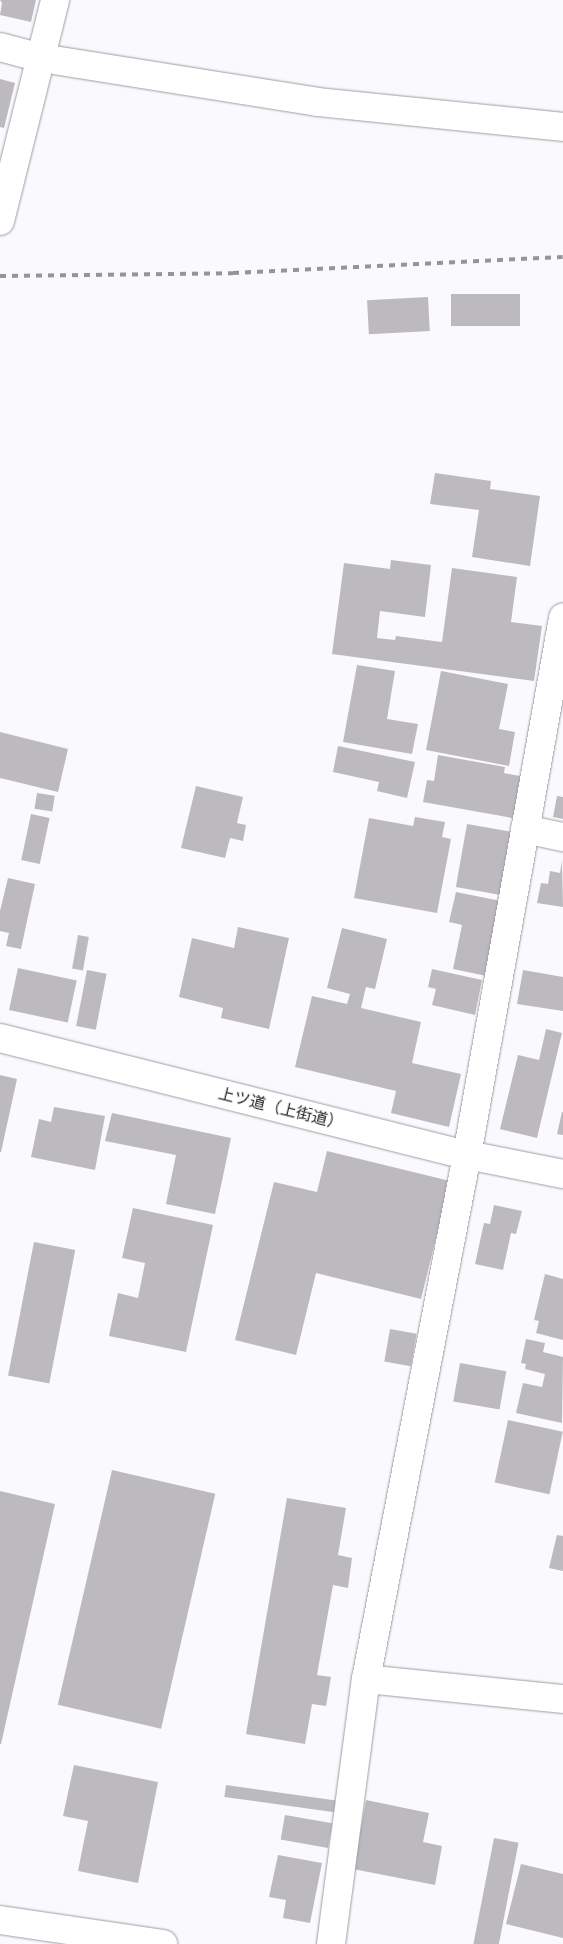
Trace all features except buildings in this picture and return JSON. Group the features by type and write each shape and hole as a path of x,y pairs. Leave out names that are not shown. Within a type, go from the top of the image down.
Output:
{"main road":[{"path":"0,221 55,0"},
{"path":"0,48 41,58 318,102 563,127"},
{"path":"332,1944 366,1679 467,1155 563,618"},
{"path":"525,829 563,837"},
{"name":"上ツ道（上街道）","path":"0,1038 467,1155 563,1174"},
{"path":"366,1679 563,1699"},
{"path":"0,1920 163,1944"}],"railway":[{"path":"0,276 233,273 563,257"}]}
